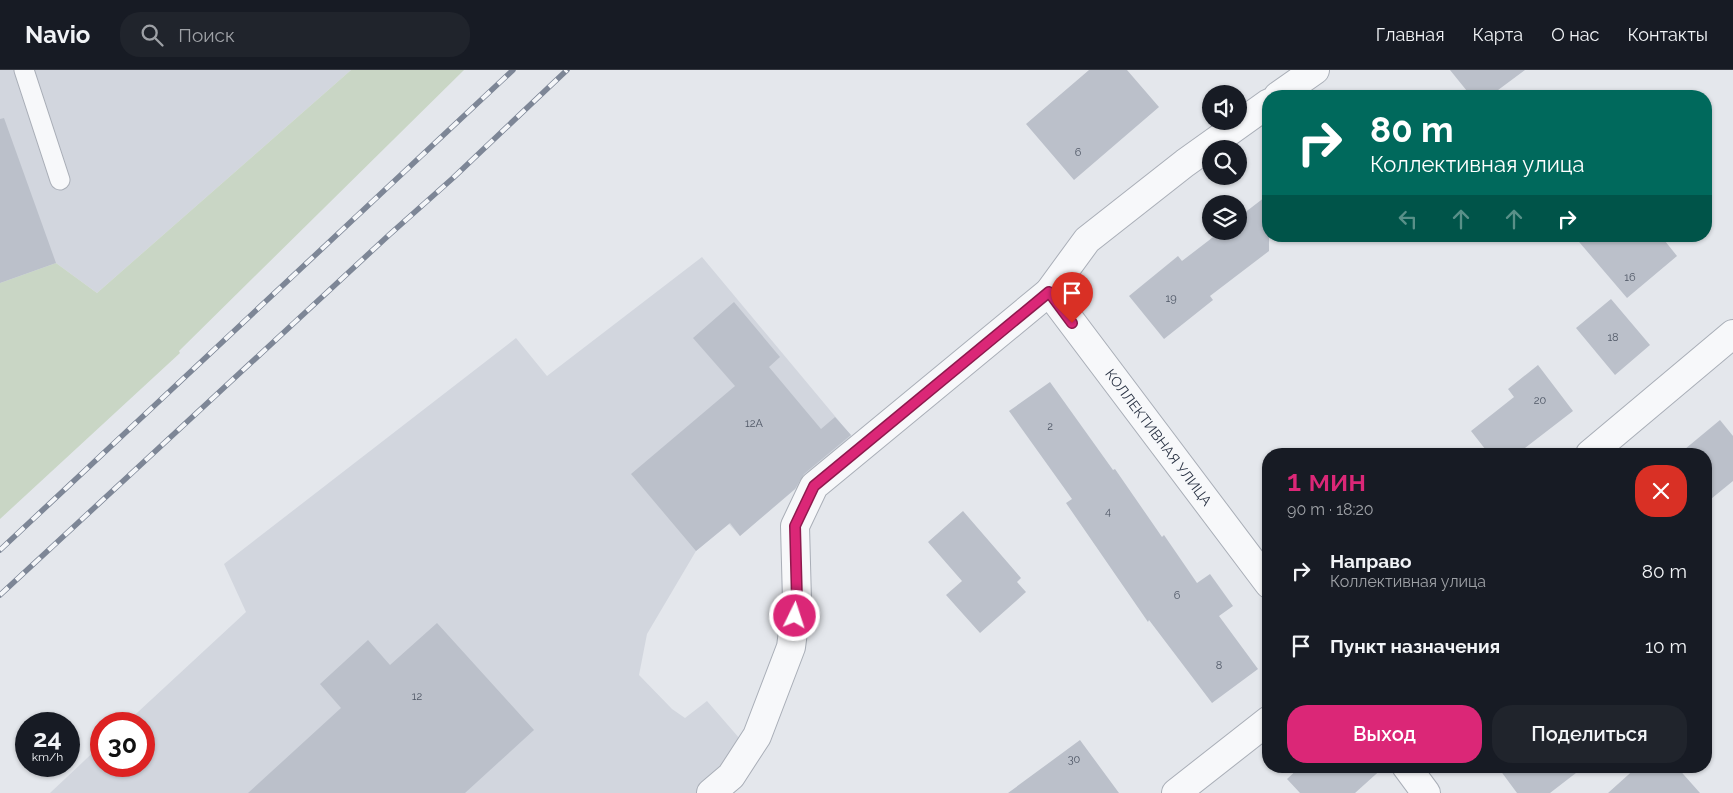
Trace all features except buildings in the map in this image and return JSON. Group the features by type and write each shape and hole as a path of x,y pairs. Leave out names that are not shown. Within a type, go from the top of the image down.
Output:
{"street":[{"path":"1287,90 1315,70"},
{"path":"711,793 730,776 757,736 791,647 797,601 795,526 814,486 1049,292 1087,240 1185,163 1262,108"},
{"name":"КОЛЛЕКТИВНАЯ УЛИЦА","path":"1049,292 1262,575"},
{"path":"1597,448 1733,334"},
{"path":"1176,793 1262,725"},
{"path":"1411,773 1426,793"}],"lane":[{"path":"24,70 60,180"}],"shaded area":[{"path":"0,70 351,70 97,293 56,263 0,283"},
{"path":"702,257 854,439 740,536 729,524 696,551 647,634 639,675 672,709 685,718 707,701 740,739 712,779 696,793 50,793 67,777 80,777 80,765 90,755 90,777 155,777 155,712 138,712 246,612 224,564 516,338 547,376"}],"green space":[{"path":"351,70 464,70 179,351 180,353 0,519 0,283 56,263 97,293"}],"railway":[{"path":"0,550 513,70"},
{"path":"0,595 453,178 567,70"}],"route":[{"path":"795,616 797,601 795,526 814,486 1049,292 1072,323"}]}
